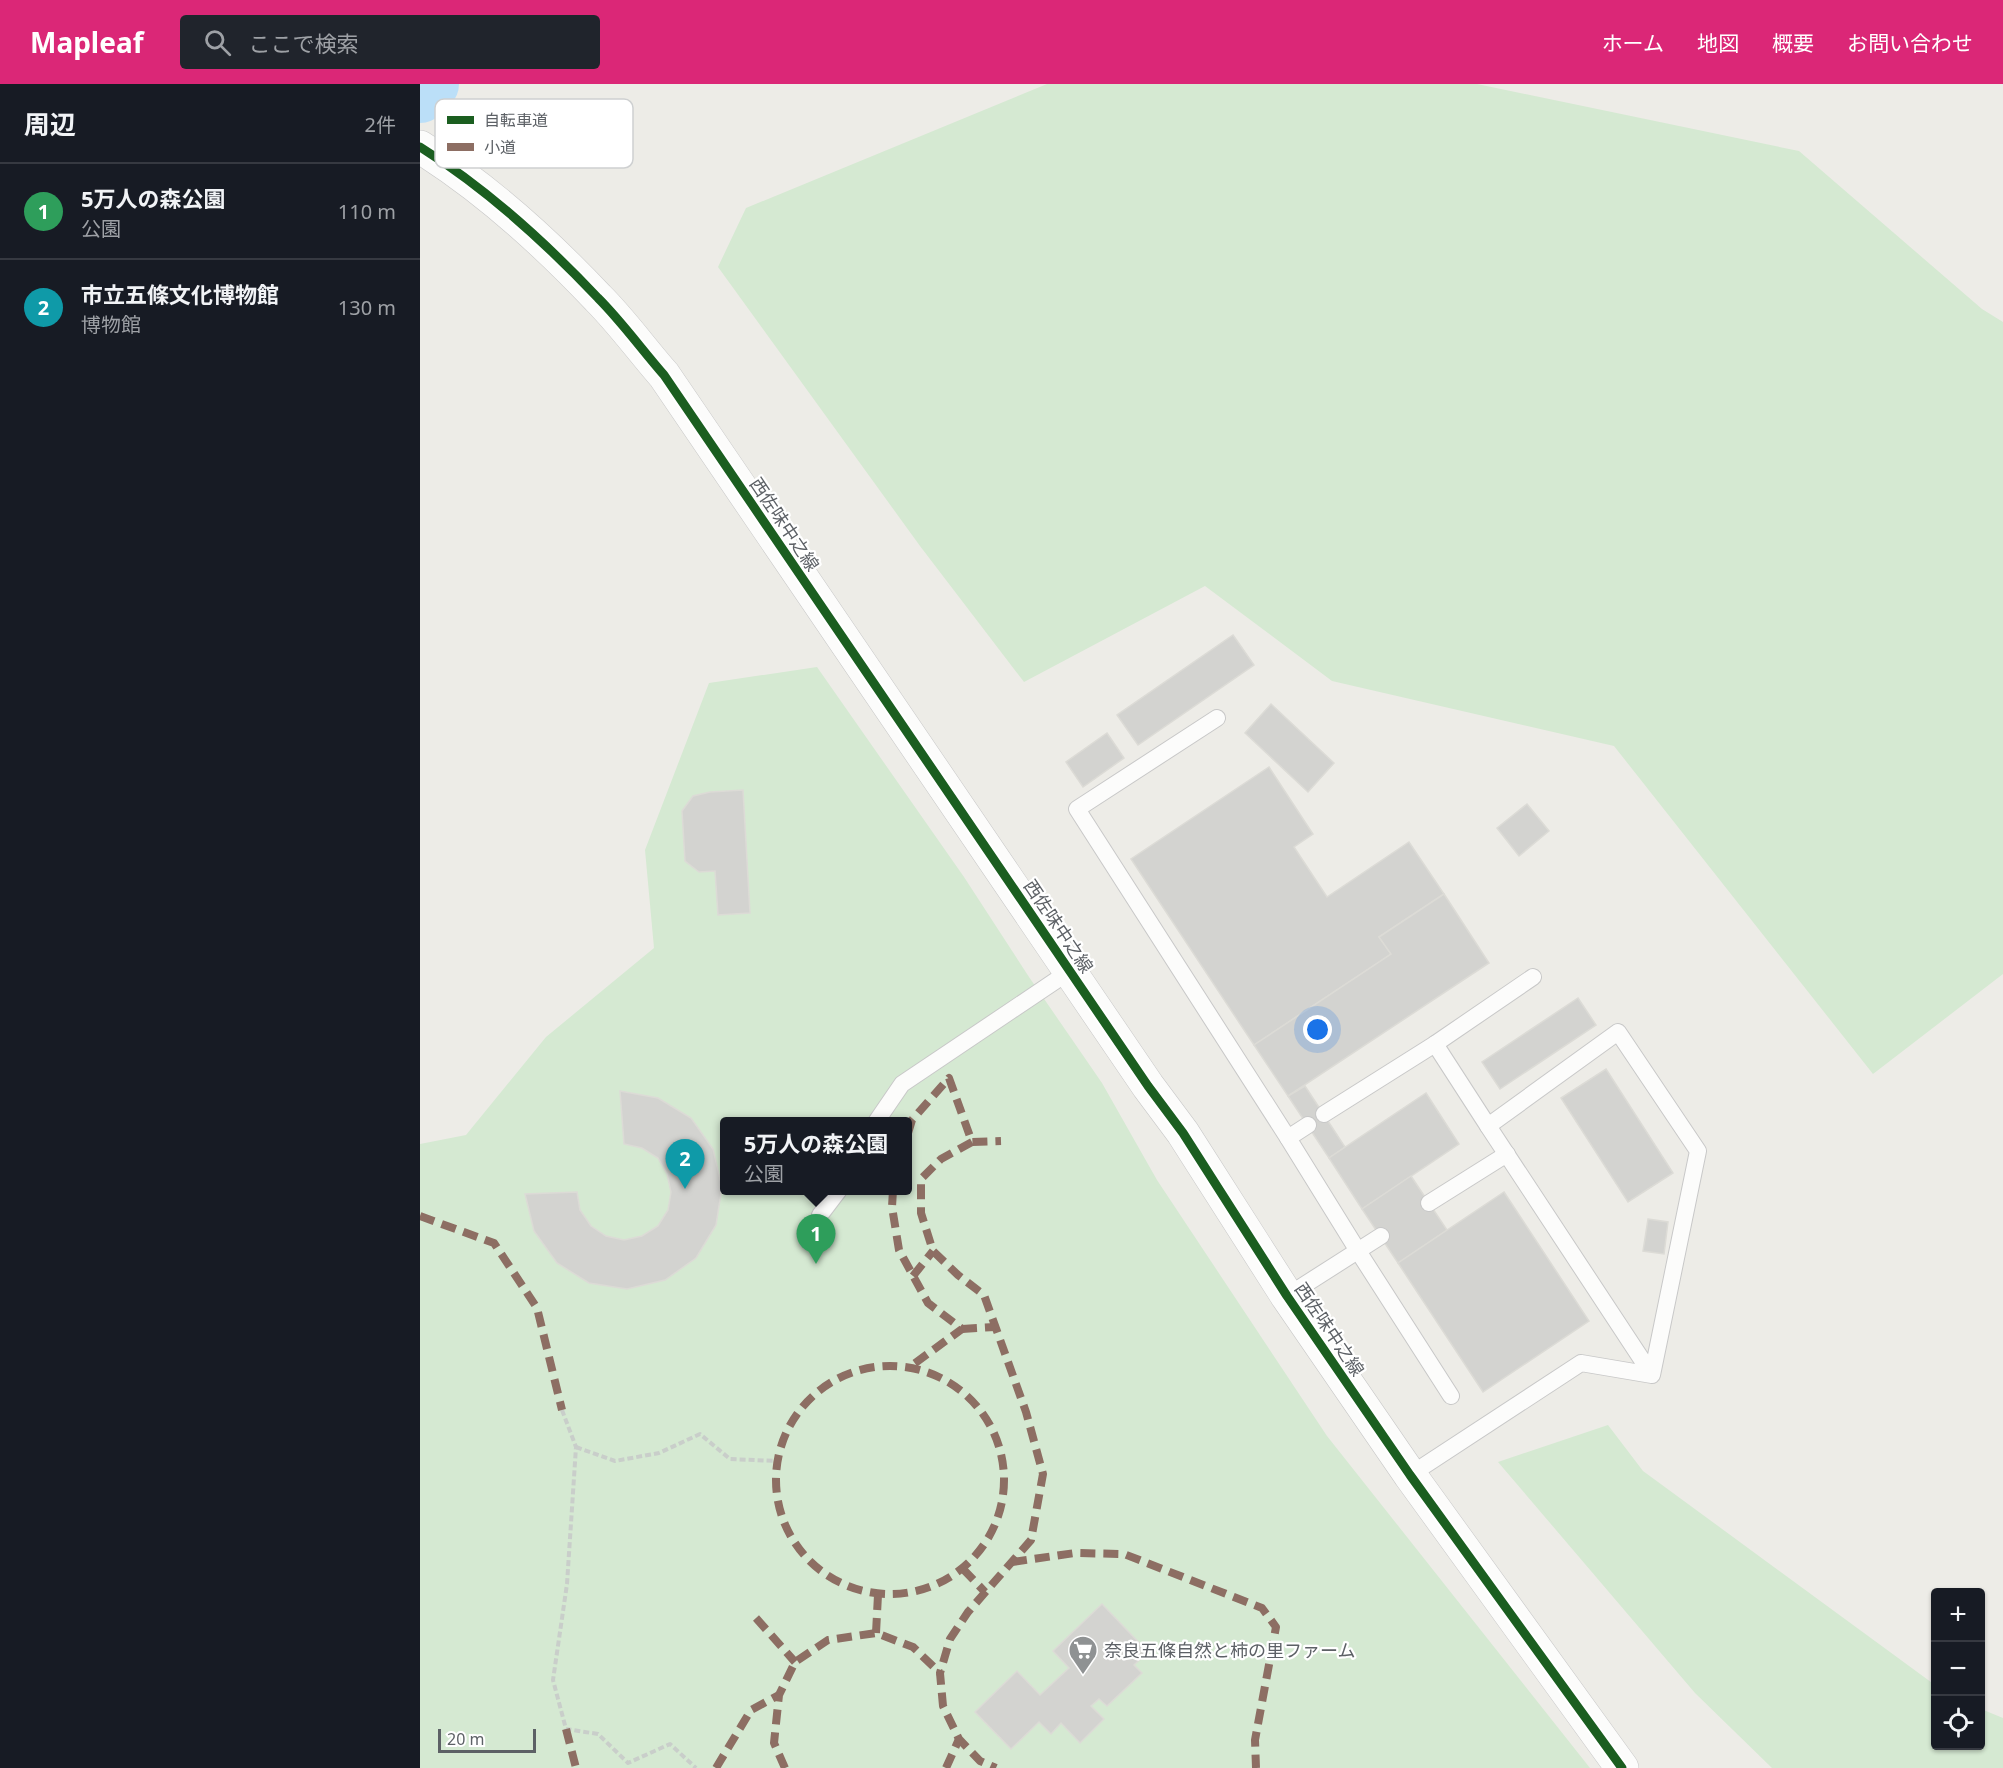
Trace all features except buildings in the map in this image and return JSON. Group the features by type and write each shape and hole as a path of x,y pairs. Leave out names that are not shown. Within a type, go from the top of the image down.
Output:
{"main road":[{"name":"西佐味中之線","path":"450,168 526,227 600,299 664,375 1148,1086 1183,1133 1287,1296 1410,1475 1622,1768"}],"lane":[{"path":"1217,718 1077,809 1451,1396"},
{"path":"879,1117 902,1084 1070,971"},
{"path":"1324,1114 1435,1044 1533,977"},
{"path":"1488,1126 1618,1032 1698,1151 1652,1375"},
{"path":"1435,1044 1652,1375"},
{"path":"1288,1138 1308,1125"},
{"path":"1429,1203 1507,1154"},
{"path":"820,1215 836,1195"},
{"path":"1287,1296 1381,1236"},
{"path":"1410,1475 1581,1363 1652,1375"}],"path":[{"path":"562,1410 576,1447 567,1584 553,1680 566,1729 598,1734 628,1763 670,1744 696,1768"},
{"path":"576,1447 615,1461 659,1454 700,1434 730,1459 778,1461"}],"green space":[{"path":"1047,84 1477,84 1799,151 1982,309 2003,322 2003,974 1873,1074 1614,746 1332,681 1205,586 1024,682 920,546 718,267 746,208"},
{"path":"817,667 964,877 1102,1083 1157,1180 1327,1436 1590,1768 420,1768 420,1144 466,1135 546,1037 654,948 645,850 709,683"},
{"path":"1608,1425 1643,1471 1931,1682 1931,1750 1985,1750 1985,1711 2003,1718 2003,1768 1772,1768 1695,1693 1498,1462"}],"waterway":[{"path":"420,94 430,84"}],"marked path":[{"path":"912,1120 949,1078 972,1142 1001,1141"},
{"path":"972,1142 941,1159 921,1179 921,1213 933,1251 958,1275 984,1295 1026,1412 1043,1474 1031,1540 968,1612 950,1639 940,1673 943,1706 959,1739 980,1761 996,1768"},
{"path":"893,1195 892,1207 899,1250 928,1303 962,1329 911,1366"},
{"path":"420,1216 494,1243 537,1308 562,1410"},
{"path":"913,1276 933,1251"},
{"path":"962,1329 995,1327"},
{"path":"890,1366 912,1368 934,1375 953,1385 971,1399 985,1417 995,1436 1002,1458 1004,1480 1002,1502 995,1524 985,1543 971,1561 953,1575 934,1585 912,1592 890,1594 868,1592 846,1585 827,1575 809,1561 795,1543 785,1524 778,1502 776,1480 778,1458 785,1436 795,1417 809,1399 827,1385 846,1375 868,1368 890,1366"},
{"path":"1012,1562 1075,1553 1124,1554 1262,1608 1276,1627 1255,1740 1256,1768"},
{"path":"963,1569 985,1592"},
{"path":"876,1633 878,1595"},
{"path":"756,1618 795,1662"},
{"path":"785,1768 774,1743 779,1695 795,1662 828,1640 876,1633 913,1647 940,1673"},
{"path":"716,1768 751,1710 779,1695"},
{"path":"566,1729 576,1768"},
{"path":"946,1768 959,1739"}],"cycle path":[{"path":"420,147 435,157"},
{"path":"451,168 536,236 607,307 664,375 1148,1086 1183,1133 1287,1296 1410,1475 1622,1768"}],"place":[{"name":"市立五條文化博物館","path":"685,1189"},
{"name":"5万人の森公園","path":"816,1264"},
{"name":"奈良五條自然と柿の里ファーム","path":"1083,1676"}]}
